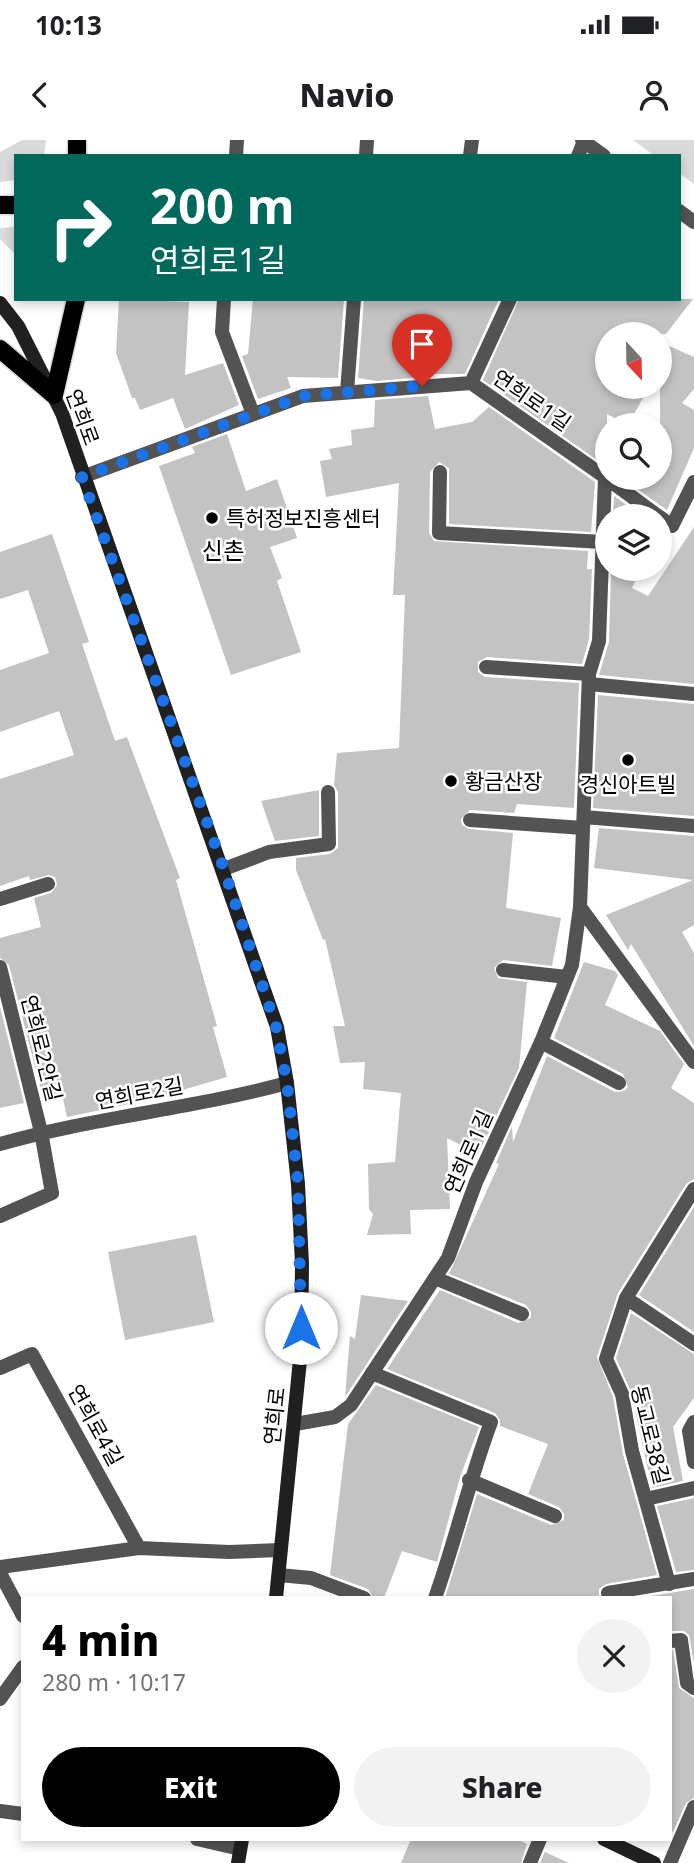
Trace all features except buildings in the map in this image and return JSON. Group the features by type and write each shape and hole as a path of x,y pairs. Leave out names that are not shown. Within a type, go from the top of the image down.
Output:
{"main road":[{"path":"0,349 54,395 76,301"},
{"name":"연희로","path":"0,303 18,326 54,395 224,869 276,1027 287,1083 298,1184 302,1264 301,1350 276,1596"},
{"path":"608,1841 654,1863"}],"street":[{"path":"583,141 601,154"},
{"path":"224,301 222,332 253,414"},
{"path":"347,392 354,301"},
{"path":"471,383 509,301"},
{"name":"연희로1길","path":"82,477 303,396 471,383 595,470"},
{"path":"440,472 439,533 595,542"},
{"path":"672,526 694,482"},
{"path":"623,490 641,504"},
{"name":"연희로1길","path":"295,1424 335,1417 351,1405 448,1258 476,1182 541,1042 567,977 580,907 589,679 599,641 601,581"},
{"path":"486,667 694,694"},
{"path":"224,869 269,852 329,844 328,792"},
{"path":"470,820 694,826"},
{"path":"0,899 48,884"},
{"path":"580,907 694,1062"},
{"path":"503,970 567,977"},
{"name":"연희로2안길","path":"1,972 41,1132"},
{"path":"541,1042 619,1083"},
{"name":"연희로2길","path":"0,1144 41,1132 248,1094 287,1083"},
{"path":"0,1216 52,1193 41,1132"},
{"name":"동교로38길","path":"669,1584 632,1451 622,1394 606,1359 626,1298 694,1189"},
{"path":"435,1279 522,1314"},
{"path":"626,1298 694,1343"},
{"name":"연희로4길","path":"0,1368 32,1354 139,1548"},
{"path":"372,1373 491,1422 469,1480 458,1520 458,1534 436,1596"},
{"name":"동교로38길","path":"694,1422 689,1431 694,1462"},
{"path":"469,1480 555,1516"},
{"path":"646,1499 694,1488"},
{"path":"0,1567 139,1548 229,1552 280,1550"},
{"path":"0,1573 21,1612"},
{"path":"279,1575 311,1578 359,1596"},
{"path":"609,1596 608,1593 694,1579"},
{"path":"672,1641 681,1640 687,1684 694,1688"},
{"path":"0,1699 21,1670"},
{"path":"670,1863 694,1807"},
{"path":"0,1811 21,1814"},
{"path":"205,1841 240,1850"},
{"path":"530,1863 539,1841"}],"shaded area":[{"path":"22,140 46,140 44,154 14,154 14,180 0,182 0,152"},
{"path":"633,140 694,140 694,184 681,174 681,154 652,154"},
{"path":"14,227 14,253 0,239 0,228"}],"place":[{"name":"특허정보진흥센터","path":"212,518"},
{"name":"경신아트빌","path":"628,760"},
{"name":"황금산장","path":"451,781"}],"district":[{"name":"신촌","path":"223,550"}],"route":[{"path":"301,1328 302,1264 298,1184 287,1083 276,1027 224,869 82,477 303,396 422,386"}]}
